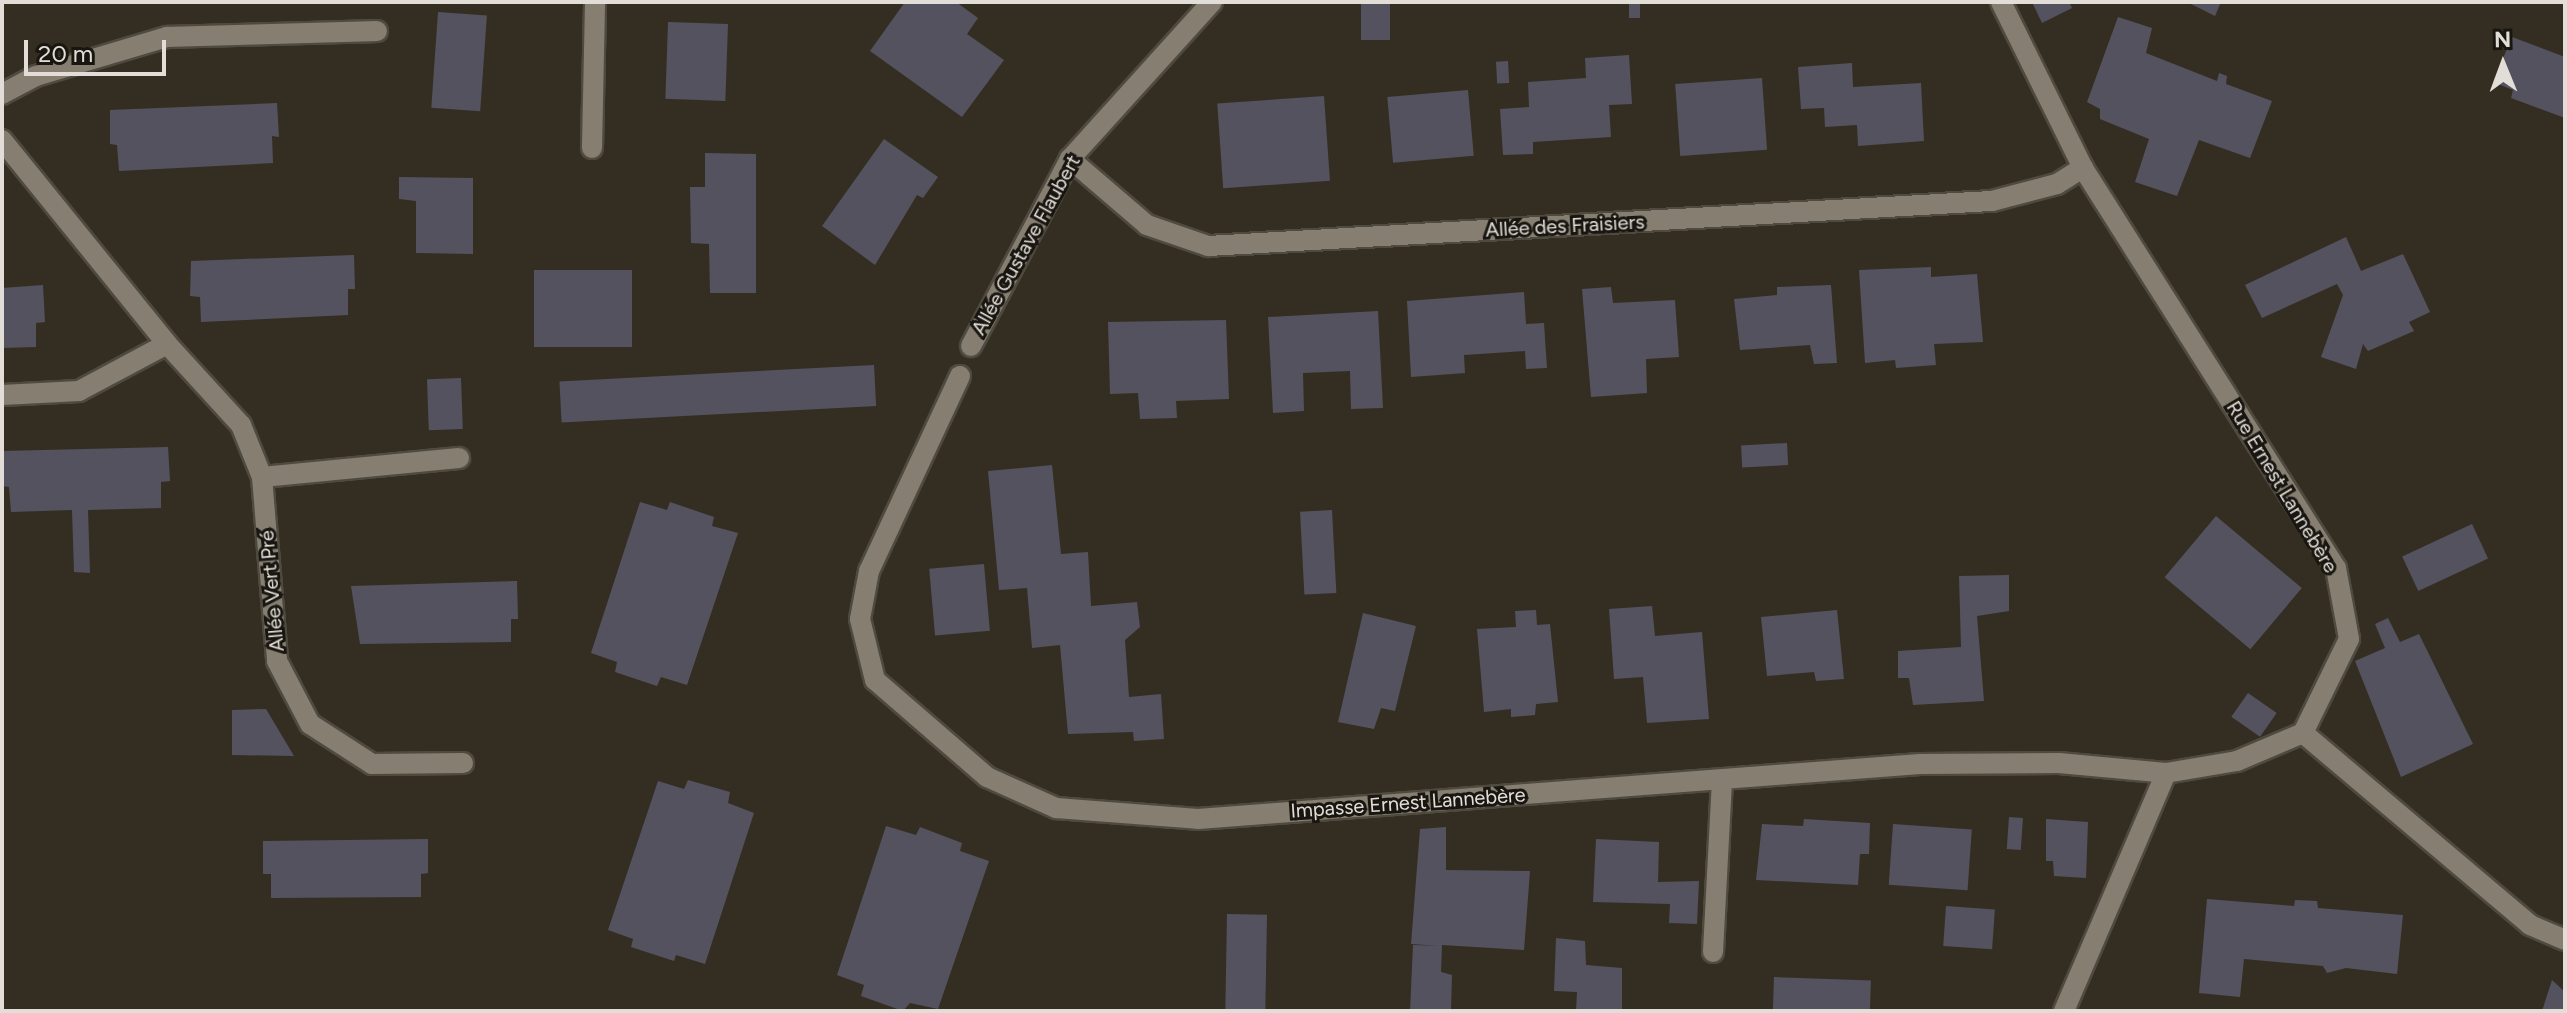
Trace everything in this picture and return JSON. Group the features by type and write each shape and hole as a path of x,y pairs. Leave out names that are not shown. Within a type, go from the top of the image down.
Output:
{"street":[{"path":"592,148 595,2"},
{"name":"Allée Gustave Flaubert","path":"971,346 1070,159 1212,2"},
{"name":"Rue Ernest Lannebère","path":"2001,2 2083,168 2336,568 2349,639 2303,733"},
{"path":"2,94 36,76 167,37 377,31"},
{"name":"Allée Vert Pré","path":"2,140 167,344 241,425 262,477 277,661 310,724 372,764 463,763"},
{"name":"Allée des Fraisiers","path":"1070,159 1147,225 1208,246 1992,201 2057,184 2083,168"},
{"path":"2,395 79,391 167,344"},
{"name":"Impasse Ernest Lannebère","path":"960,376 869,571 860,619 875,680 987,777 1056,808 1198,819 1920,764 2059,763 2166,773 2237,761 2303,733"},
{"path":"262,477 459,458"},
{"path":"2303,733 2530,925 2565,940"},
{"path":"2064,1011 2166,773"},
{"path":"1713,952 1722,779"}],"building":[{"path":"905,2 956,2 978,18 967,34 1004,60 962,117 870,51"},
{"path":"1361,2 1390,2 1390,40 1361,40"},
{"path":"1629,2 1640,2 1640,18 1629,18"},
{"path":"2032,2 2069,2 2072,8 2042,23"},
{"path":"2187,2 2221,2 2215,16"},
{"path":"438,12 487,15 480,111 431,108"},
{"path":"2118,17 2152,28 2146,53 2217,81 2219,73 2227,76 2226,84 2272,101 2250,158 2199,140 2177,196 2135,182 2149,139 2100,119 2100,109 2087,102"},
{"path":"668,22 728,24 725,101 665,99"},
{"path":"2512,37 2565,57 2565,118 2511,98 2513,90 2493,82"},
{"path":"1629,55 1632,104 1609,105 1611,137 1533,142 1533,154 1503,155 1500,109 1529,107 1528,82 1586,78 1585,58"},
{"path":"1508,61 1509,83 1497,84 1496,62"},
{"path":"1852,63 1853,87 1921,83 1924,141 1858,146 1857,125 1825,127 1824,108 1801,109 1798,67"},
{"path":"1762,78 1767,150 1680,156 1675,84"},
{"path":"1468,90 1474,156 1393,163 1387,97"},
{"path":"1324,96 1330,181 1223,188 1217,103"},
{"path":"277,103 279,137 272,136 273,163 119,171 117,145 110,144 110,110"},
{"path":"884,139 938,177 923,198 917,195 875,265 822,226"},
{"path":"705,153 756,154 756,293 710,293 709,244 691,243 690,187 705,187"},
{"path":"399,177 473,178 473,254 416,253 416,201 399,199"},
{"path":"2346,237 2361,271 2403,254 2430,312 2409,322 2414,331 2368,351 2363,344 2356,369 2321,357 2343,295 2337,284 2262,318 2245,285"},
{"path":"354,255 355,289 348,289 348,315 201,322 200,297 190,296 191,261"},
{"path":"1931,267 1931,277 1977,274 1983,342 1934,344 1936,365 1896,368 1895,360 1865,363 1859,270"},
{"path":"534,270 632,270 632,347 534,347"},
{"path":"43,285 45,322 36,323 36,347 2,348 2,288"},
{"path":"1831,285 1837,363 1814,364 1810,345 1740,350 1734,299 1777,295 1777,287"},
{"path":"1611,287 1613,303 1675,300 1679,357 1646,359 1647,393 1591,397 1582,289"},
{"path":"1524,292 1526,324 1544,323 1547,368 1526,369 1525,351 1464,355 1465,373 1411,377 1407,301"},
{"path":"1378,311 1383,408 1351,409 1350,371 1303,373 1304,411 1273,413 1268,317"},
{"path":"1226,320 1229,399 1176,401 1177,418 1140,419 1138,393 1110,394 1108,322"},
{"path":"874,365 876,406 562,422 559,381"},
{"path":"461,378 463,429 429,430 427,379"},
{"path":"1787,443 1788,465 1742,467 1741,445"},
{"path":"168,447 170,481 161,482 161,508 88,510 90,573 74,572 72,510 11,512 9,487 2,486 2,451"},
{"path":"1052,465 1061,554 1088,552 1091,606 1137,602 1140,627 1125,640 1129,697 1161,694 1164,739 1134,741 1133,732 1068,734 1060,645 1032,648 1027,588 999,590 988,471"},
{"path":"640,502 667,510 670,502 714,517 712,526 738,533 687,685 661,677 657,686 615,672 617,662 591,653"},
{"path":"1332,510 1336,593 1304,595 1300,512"},
{"path":"2216,516 2302,588 2250,649 2165,577"},
{"path":"2472,524 2488,558 2418,591 2402,557"},
{"path":"984,564 990,631 935,636 929,569"},
{"path":"2009,575 2009,611 1977,616 1984,701 1913,705 1909,678 1898,678 1898,651 1961,647 1959,576"},
{"path":"517,581 518,619 511,619 511,642 360,644 351,586"},
{"path":"1652,606 1655,636 1702,632 1709,719 1647,723 1643,677 1614,679 1609,609"},
{"path":"1536,610 1537,625 1550,624 1558,702 1536,704 1535,715 1511,717 1511,709 1484,712 1477,629 1516,627 1515,611"},
{"path":"1837,610 1844,679 1816,681 1814,672 1767,676 1761,617"},
{"path":"1363,613 1416,626 1395,711 1381,708 1374,729 1338,722"},
{"path":"2388,618 2400,642 2419,634 2473,744 2401,777 2355,661 2385,648 2375,624"},
{"path":"2248,693 2277,713 2260,737 2231,717"},
{"path":"266,709 294,756 232,755 232,710"},
{"path":"688,780 730,792 728,803 754,813 705,964 676,955 674,961 631,947 633,939 608,930 658,781 684,789"},
{"path":"2009,817 2023,818 2021,850 2007,849"},
{"path":"1804,819 1870,823 1869,854 1860,854 1858,885 1756,880 1762,824 1803,826"},
{"path":"2046,819 2088,822 2086,878 2054,876 2053,861 2046,861"},
{"path":"1893,824 1972,830 1968,890 1889,885"},
{"path":"886,826 916,835 920,827 962,843 960,851 989,861 938,1009 910,1003 903,1011 861,996 864,985 837,975"},
{"path":"1446,827 1446,870 1530,871 1524,950 1442,945 1441,972 1452,975 1451,1011 1410,1011 1413,945 1439,946 1411,944 1420,829"},
{"path":"428,839 428,873 421,874 421,897 271,898 271,874 263,874 263,841"},
{"path":"1596,839 1659,842 1658,882 1699,881 1697,924 1669,923 1670,904 1593,902"},
{"path":"2207,899 2294,906 2295,900 2317,901 2318,908 2403,915 2397,974 2346,968 2327,973 2323,966 2244,959 2240,997 2199,993"},
{"path":"1946,906 1995,909 1992,949 1943,946"},
{"path":"1227,914 1267,915 1265,1011 1225,1011"},
{"path":"1556,938 1585,941 1586,965 1622,968 1622,1011 1576,1011 1577,992 1554,991"},
{"path":"1774,977 1871,980 1870,1011 1773,1011"},
{"path":"2552,980 2565,992 2565,1011 2542,1011"}]}
